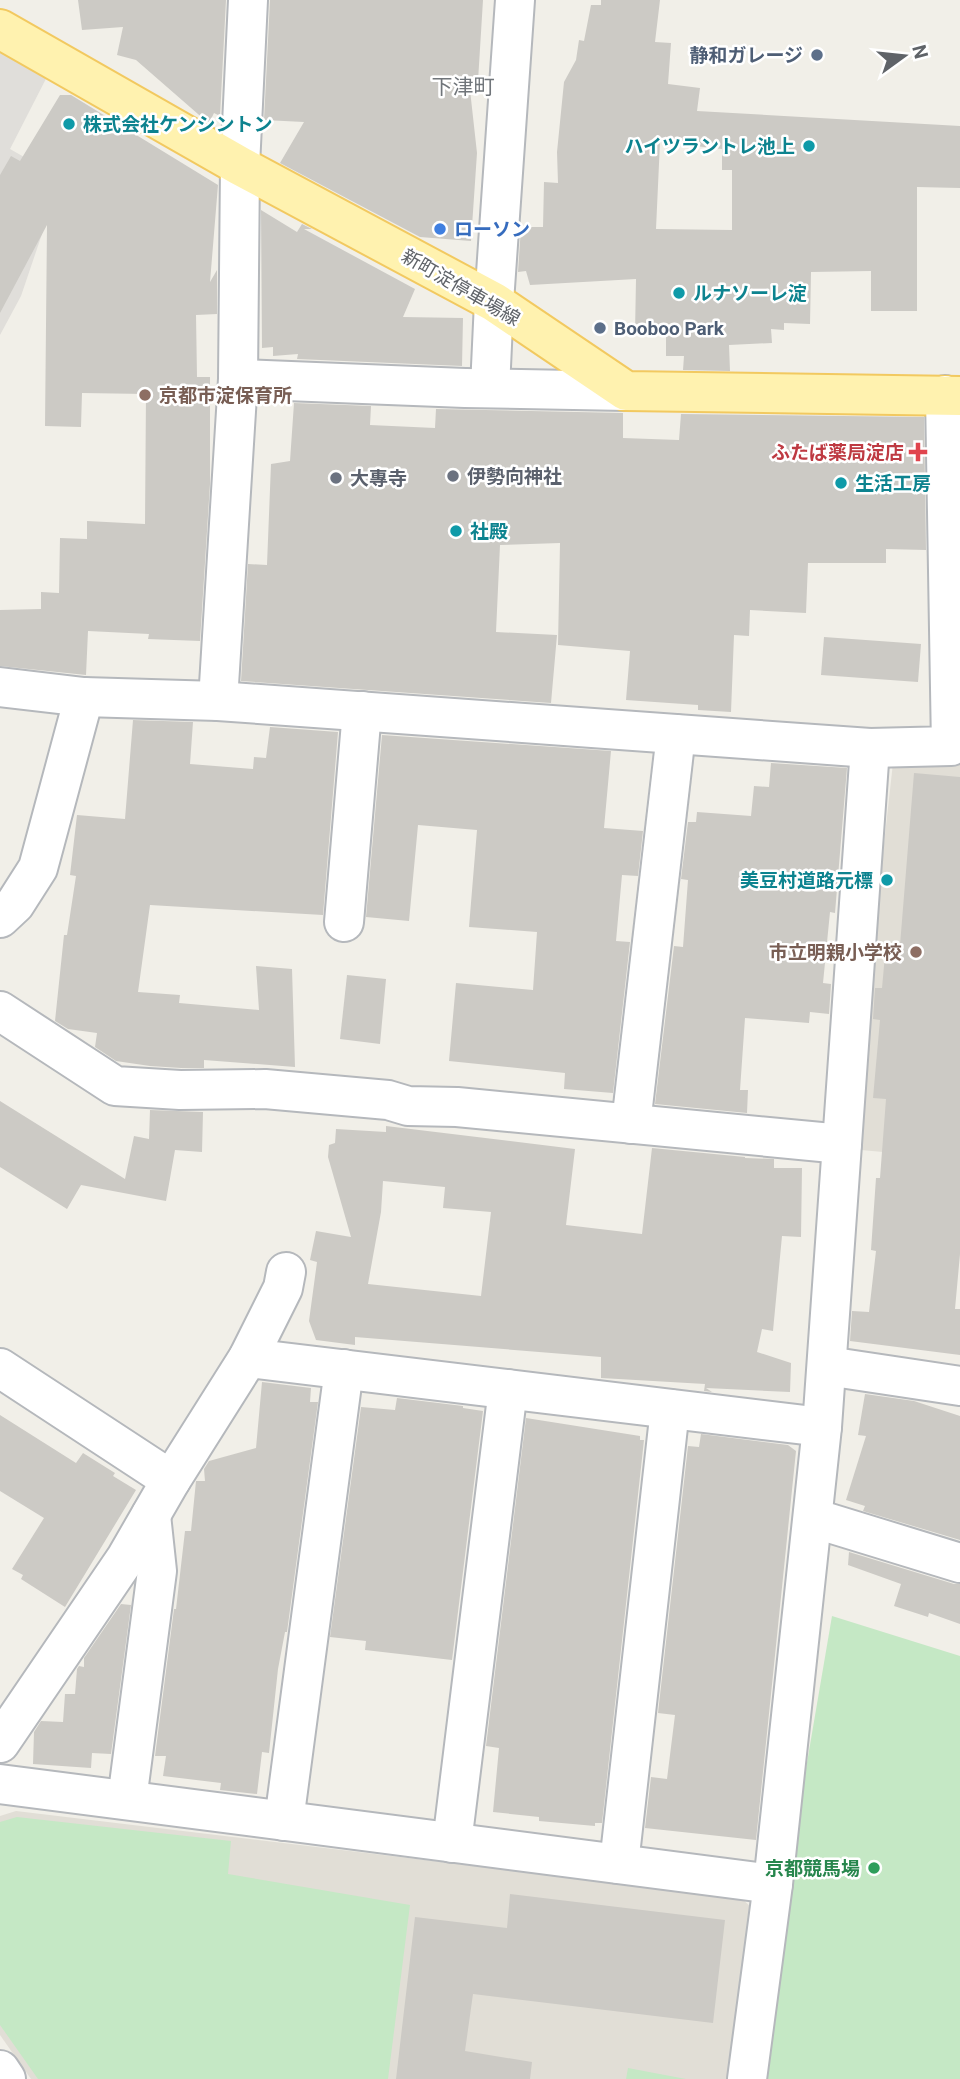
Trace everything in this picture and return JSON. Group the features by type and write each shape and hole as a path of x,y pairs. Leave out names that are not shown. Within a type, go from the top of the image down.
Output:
{"main road":[{"name":"新町淀停車場線","path":"0,29 240,166 494,302 626,391"},
{"path":"626,391 953,396"}],"street":[{"path":"218,701 238,379 240,166 248,0"},
{"path":"490,388 515,0"},
{"path":"238,379 626,391"},
{"path":"0,687 85,697 218,701 870,748 951,746 953,396"},
{"path":"0,918 15,904 38,868 85,697"},
{"path":"344,922 362,711"},
{"path":"631,1124 676,734"},
{"path":"747,2079 773,1884 822,1427 870,748"},
{"path":"0,1011 115,1086 180,1090 265,1089 387,1100 408,1106 457,1107 842,1144"},
{"path":"0,1743 126,1558 171,1480 248,1358 283,1288 286,1272"},
{"path":"248,1358 822,1427"},
{"path":"827,1366 960,1386"},
{"path":"0,1368 171,1480"},
{"path":"284,1821 344,1370"},
{"path":"452,1843 508,1389"},
{"path":"619,1864 670,1409"},
{"path":"127,1800 157,1571 151,1515"},
{"path":"813,1518 960,1563"},
{"path":"0,1784 773,1884"},
{"path":"0,2070 6,2079"}],"shaded area":[{"path":"0,41 52,67 10,149 61,178 21,296 0,335"},
{"name":"市立明親小学校","path":"894,754 960,755 960,1159 850,1149"},
{"path":"16,1811 741,1898 761,1916 733,2079 31,2079 0,2035 0,1816"}],"green space":[{"name":"京都競馬場","path":"832,1616 960,1656 960,2079 753,2079"},
{"path":"17,1817 231,1841 228,1874 410,1905 388,2079 38,2079 0,2025 0,1822"},
{"path":"628,2068 686,2079 626,2079"}],"building":[{"path":"78,0 226,0 220,116 214,113 209,123 136,60 117,55 123,27 82,30"},
{"path":"270,0 483,0 478,81 469,81 477,153 471,241 420,237 280,163 304,122 264,120"},
{"path":"601,0 660,0 655,42 671,43 668,84 700,88 697,111 960,126 960,188 917,187 917,311 871,311 871,271 811,272 810,324 784,323 784,330 771,329 772,343 729,345 730,371 683,370 684,356 666,356 666,330 635,333 636,279 530,285 526,271 518,272 521,227 543,227 544,182 558,183 557,152 564,82 576,60 579,40 584,41 591,5 601,5","holes":["660,142 722,149 722,170 732,170 732,230 656,229"]},
{"path":"60,95 71,95 218,185 210,282 217,270 217,314 196,315 197,377 210,377 210,484 200,641 148,639 149,634 88,631 86,675 0,666 0,610 41,609 41,592 59,593 60,538 87,539 87,521 145,524 146,394 82,393 81,427 45,426 47,225 0,313 0,175 11,156 20,161"},
{"path":"261,210 297,232 302,224 312,229 304,229 415,289 403,317 463,318 462,366 297,359 298,354 273,356 273,347 262,348"},
{"path":"294,403 371,406 370,425 435,428 436,409 623,413 623,438 679,440 681,414 924,417 926,550 886,549 886,563 808,563 806,613 750,610 749,636 734,635 731,712 698,710 698,705 626,700 630,651 558,645 560,543 500,545 496,632 557,635 551,703 241,681 248,564 267,565 271,464 290,461"},
{"path":"824,637 921,644 918,682 821,675"},
{"path":"133,720 193,722 190,764 253,769 254,757 266,758 270,727 338,732 323,915 150,905 138,992 180,995 179,1003 259,1010 256,966 292,969 295,1067 204,1060 204,1068 181,1068 116,1061 95,1047 97,1033 68,1029 55,1021 64,935 67,935 76,876 70,875 77,815 125,819"},
{"path":"382,735 611,751 604,828 643,831 638,876 622,875 616,941 630,942 613,1093 564,1089 565,1073 449,1061 456,983 533,990 537,932 469,927 477,830 418,825 409,921 366,917"},
{"path":"771,763 847,768 835,913 830,912 823,983 831,984 829,1014 810,1012 809,1023 745,1018 740,1090 748,1090 747,1113 655,1104 674,946 683,947 688,880 681,879 688,822 696,822 697,812 751,816 754,786 769,787"},
{"name":"市立明親小学校","path":"914,773 960,777 960,1254 955,1309 960,1309 960,1355 850,1341 852,1311 869,1312 876,1251 871,1250 876,1178 880,1178 886,1099 873,1098 880,1020 873,1019 875,988 882,988 886,944 900,945"},
{"path":"347,975 386,979 380,1044 340,1039"},
{"path":"0,1101 125,1179 134,1136 149,1139 150,1110 203,1112 202,1152 175,1150 166,1201 81,1185 67,1209 0,1167"},
{"path":"386,1126 575,1149 566,1225 642,1234 652,1148 774,1159 774,1168 802,1168 801,1237 782,1236 773,1331 762,1329 757,1352 791,1363 790,1392 706,1388 712,1392 704,1391 705,1384 601,1378 601,1357 355,1337 355,1345 316,1340 309,1321 317,1262 310,1260 316,1231 351,1237 328,1157 329,1145 335,1143 336,1129 386,1132","holes":["383,1181 445,1187 443,1208 491,1212 481,1296 368,1284 381,1212"]},
{"path":"262,1382 311,1388 310,1402 318,1402 287,1632 278,1669 269,1753 262,1752 257,1794 220,1790 221,1783 163,1776 166,1756 155,1756 185,1531 191,1531 196,1481 205,1481 204,1469 209,1461 256,1448"},
{"path":"865,1394 914,1401 960,1416 960,1540 863,1511 865,1506 846,1500 866,1436 858,1435"},
{"path":"397,1398 483,1411 452,1660 365,1650 366,1641 330,1637 361,1407 395,1410"},
{"path":"0,1415 76,1463 83,1453 136,1490 65,1607 21,1579 23,1575 12,1569 44,1518 0,1491"},
{"path":"526,1418 640,1436 640,1440 644,1440 602,1823 595,1823 595,1826 539,1821 539,1817 493,1812 499,1748 486,1746"},
{"path":"701,1434 788,1445 796,1451 756,1840 645,1828 651,1777 667,1779 675,1715 658,1713 688,1446 699,1447"},
{"path":"849,1552 960,1584 960,1624 929,1613 928,1617 894,1606 901,1584 848,1565"},
{"path":"121,1604 131,1605 111,1754 92,1753 91,1768 33,1764 34,1732 41,1721 63,1722 65,1694 75,1694 77,1669 79,1666 84,1667 84,1658"},
{"path":"510,1894 725,1920 713,2023 473,1994 465,2051 532,2062 530,2079 396,2079 415,1917 507,1928"}],"place":[{"name":"静和ガレージ","path":"817,55"},
{"name":"株式会社ケンシントン","path":"69,124"},
{"name":"ハイツラントレ池上","path":"809,146"},
{"name":"ローソン","path":"440,229"},
{"name":"ルナソーレ淀","path":"679,293"},
{"name":"Booboo Park","path":"600,328"},
{"name":"京都市淀保育所","path":"145,395"},
{"name":"ふたば薬局淀店","path":"918,452"},
{"name":"伊勢向神社","path":"453,476"},
{"name":"大專寺","path":"336,478"},
{"name":"生活工房","path":"841,483"},
{"name":"社殿","path":"456,531"},
{"name":"美豆村道路元標","path":"887,880"},
{"name":"市立明親小学校","path":"916,952"},
{"name":"京都競馬場","path":"874,1868"}],"district":[{"name":"下津町","path":"463,87"}]}
